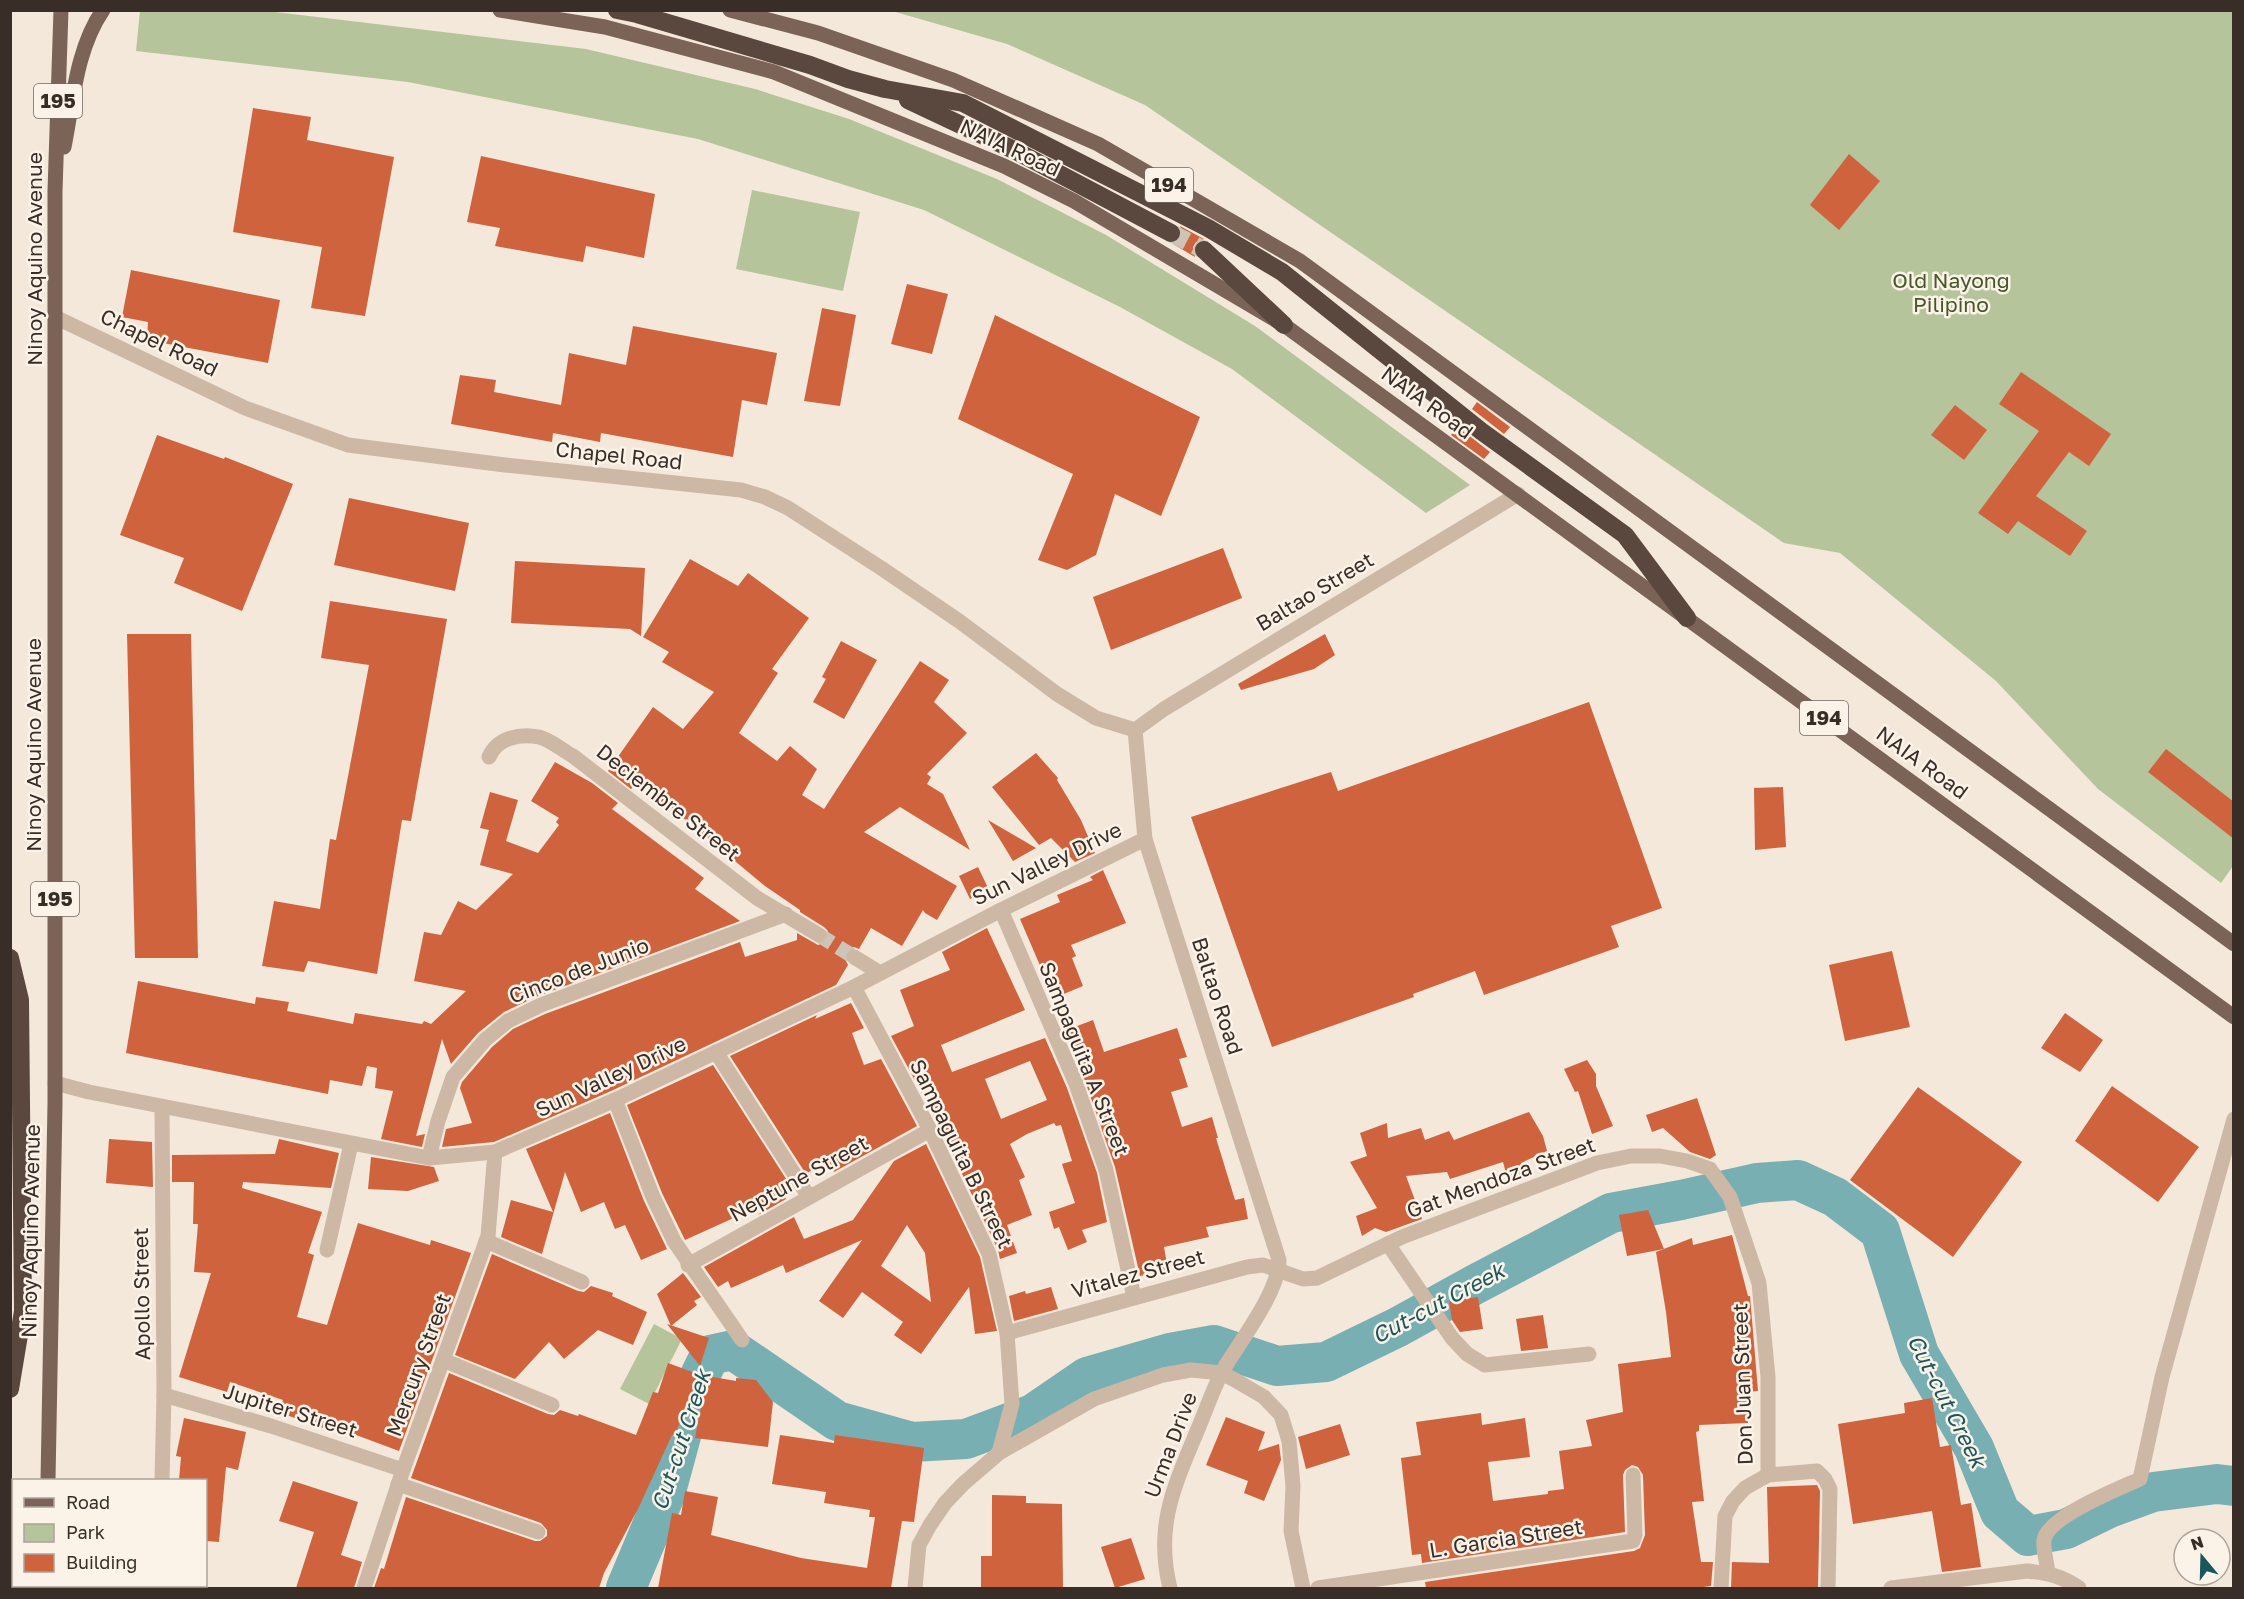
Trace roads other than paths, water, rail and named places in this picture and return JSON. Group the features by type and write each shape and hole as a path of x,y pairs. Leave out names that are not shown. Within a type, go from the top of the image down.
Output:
{"highway":[{"path":"617,10 637,14 885,89 963,103 1208,228 1282,272 1497,443 1625,535 1687,618"},
{"path":"885,89 1014,150 1172,233"},
{"path":"1204,250 1284,325"},
{"path":"10,958 20,1000 23,1311 10,1389"}],"main road":[{"name":"Ninoy Aquino Avenue","path":"48,1479 55,1083 55,191 61,10"},
{"path":"55,191 83,53 90,32 103,10"},
{"name":"NAIA Road","path":"500,10 604,27 774,72 1004,166 1074,201 1284,325 2234,1017"},
{"name":"NAIA Road","path":"730,10 818,33 953,80 1098,144 1300,261 2234,944"}],"street":[{"name":"Chapel Road","path":"55,317 246,408 348,445 505,465 741,490 765,496 788,508 881,568 1076,706 1096,718 1135,730"},
{"name":"Baltao Street","path":"1135,730 1164,709 1518,494"},
{"name":"Baltao Road","path":"1135,730 1145,839 1276,1249 1280,1271"},
{"name":"Deciembre Street","path":"489,758 499,744 516,736 539,737 549,741 573,756 757,898 819,935"},
{"name":"Sun Valley Drive","path":"55,1083 162,1107 429,1158 495,1152 615,1100 854,987 1001,910 1145,839"},
{"name":"Sampaguita A Street","path":"1001,910 1076,1084 1106,1170 1134,1297"},
{"name":"Cinco de Junio","path":"429,1158 438,1121 453,1077 485,1040 508,1021 541,1005 786,914"},
{"path":"854,957 880,973"},
{"name":"Sampaguita B Street","path":"854,987 930,1130 988,1254 1007,1333 1012,1404 999,1453"},
{"path":"716,1052 809,1197"},
{"path":"615,1100 653,1197 674,1241 688,1265 742,1340"},
{"name":"Apollo Street","path":"162,1107 164,1395 162,1479"},
{"path":"2048,1573 2047,1534 2057,1522 2087,1504 2140,1479 2162,1377 2234,1119"},
{"name":"Neptune Street","path":"688,1265 930,1130"},
{"path":"327,1250 351,1144"},
{"name":"Mercury Street","path":"363,1588 488,1236 495,1152"},
{"name":"Gat Mendoza Street","path":"1280,1271 1303,1279 1317,1278 1388,1244 1597,1163 1632,1156 1660,1156 1687,1161 1710,1169 1730,1197"},
{"name":"Don Juan Street","path":"1730,1197 1760,1283 1768,1377 1768,1475 1817,1471 1825,1479 1830,1489 1828,1588"},
{"path":"486,1241 582,1281"},
{"path":"1388,1244 1434,1314 1467,1354 1485,1365 1589,1354"},
{"name":"Vitalez Street","path":"1007,1333 1247,1266 1263,1265 1280,1271"},
{"name":"Urma Drive","path":"1170,1588 1165,1557 1168,1505 1221,1373 1273,1287 1280,1271"},
{"path":"443,1360 552,1405"},
{"path":"915,1588 919,1545 930,1525 945,1503 963,1484 999,1453 1082,1404 1177,1371 1191,1370 1221,1373 1264,1396 1281,1415 1289,1441 1293,1486 1291,1531 1303,1588"},
{"name":"Jupiter Street","path":"164,1395 271,1426 538,1532"},
{"name":"L. Garcia Street","path":"1318,1588 1633,1541 1635,1535 1634,1475"},
{"path":"1721,1588 1725,1516 1733,1501 1745,1488 1768,1475"},
{"path":"1891,1588 2027,1571 2048,1573 2063,1578 2079,1588"}],"waterway":[{"name":"Cut-cut Creek","path":"626,1588 665,1495 694,1388 710,1355 733,1350 837,1421 912,1442 966,1439 1033,1414 1087,1377 1170,1353 1214,1345 1277,1366 1326,1362 1398,1327 1611,1213 1757,1183 1798,1180 1835,1197 1880,1231 1919,1354 1974,1448 2000,1512 2028,1536 2066,1529 2109,1508 2153,1492 2217,1484 2234,1486"}],"tunnel":[{"path":"1171,233 1204,250"},
{"path":"819,935 854,957"}],"park label":[{"name":"Old Nayong Pilipino","path":"1951,293"}]}
